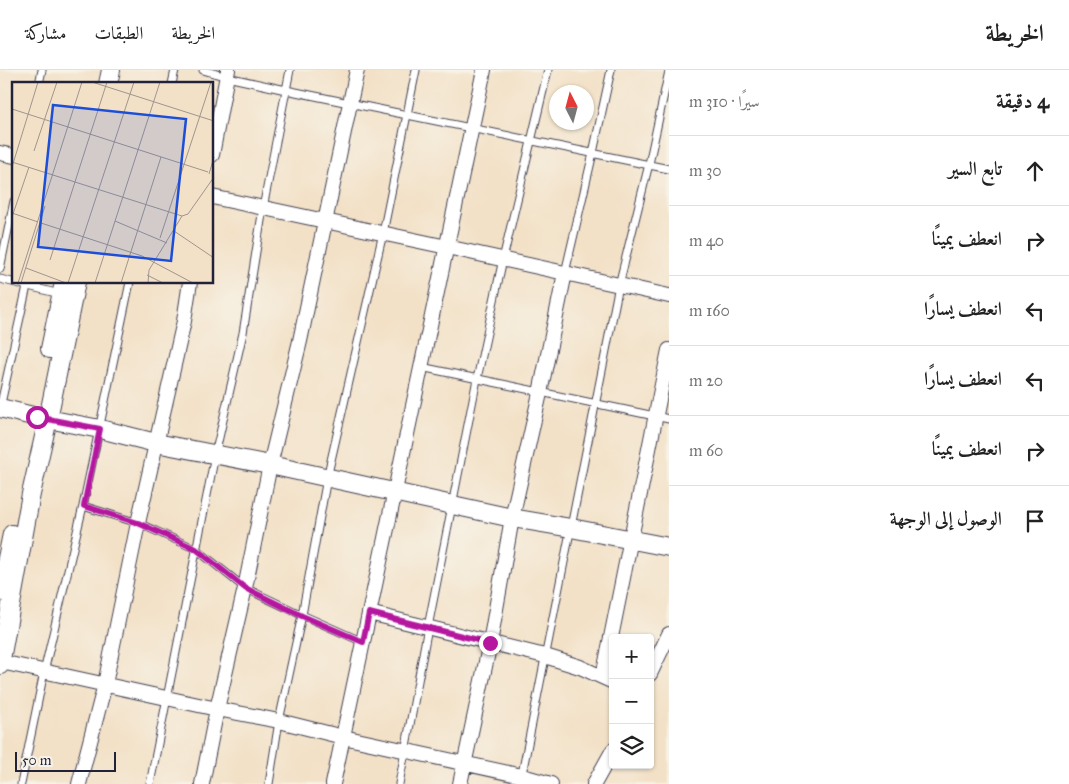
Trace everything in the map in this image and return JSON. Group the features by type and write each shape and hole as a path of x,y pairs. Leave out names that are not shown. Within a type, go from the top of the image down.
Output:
{"street":[{"path":"202,784 270,464 300,341 357,70"},
{"path":"333,784 484,70"},
{"path":"214,144 227,73"},
{"path":"214,197 669,296"},
{"path":"460,784 490,643 512,518 564,273"},
{"path":"0,592 8,540 43,418 76,284"},
{"path":"79,784 105,684 138,523 184,321 190,284"},
{"path":"62,288 31,494 0,663 279,721 464,763 521,780 551,784"},
{"path":"369,613 545,656 580,667 608,680 631,540 669,350"},
{"path":"0,408 156,443 270,464 452,506 669,547"},
{"path":"654,666 669,635"},
{"path":"594,784 609,757"}],"lane":[{"path":"203,70 227,73 286,90 669,168"},
{"path":"150,784 215,455 243,332 290,70"},
{"path":"269,784 279,721 302,616 327,478 383,233 416,70"},
{"path":"399,784 477,379 503,259 548,70"},
{"path":"564,273 611,70"},
{"path":"521,780 619,285 649,164 669,71"},
{"path":"0,269 12,211"},
{"path":"19,284 62,288"},
{"path":"21,784 44,672 84,506 130,284"},
{"path":"0,408 27,286"},
{"path":"421,367 669,419"},
{"path":"84,506 138,523 196,549 245,588 302,616 363,642"}],"route":[{"path":"37,417 100,429 84,506 138,523 196,549 245,588 302,616 363,642 369,613 490,643"}]}
